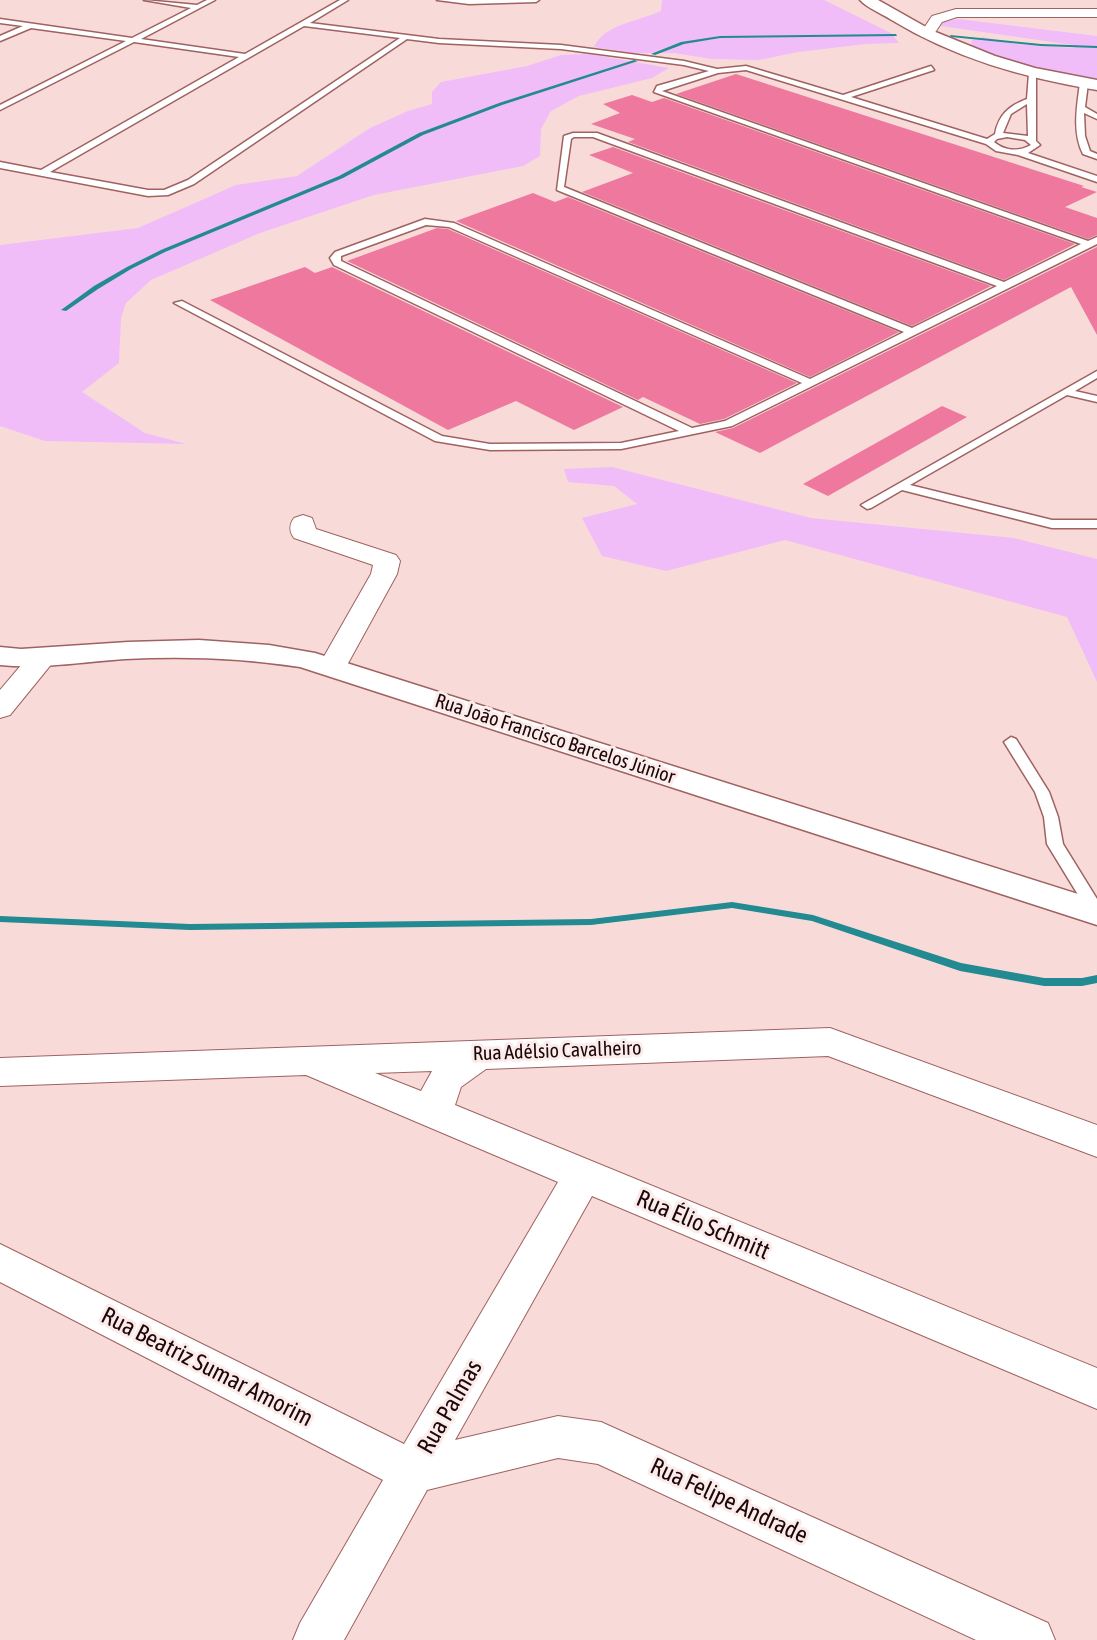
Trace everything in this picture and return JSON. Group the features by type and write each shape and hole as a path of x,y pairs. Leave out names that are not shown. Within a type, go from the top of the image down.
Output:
{"street":[{"path":"867,0 927,34 985,59 1033,73 1090,84"},
{"path":"927,34 937,19 956,13 1097,13"},
{"path":"303,523 303,533 387,561 384,574 333,668"},
{"name":"Rua João Francisco Barcelos Júnior","path":"0,656 44,656 172,648 232,648 305,659 1097,912"},
{"path":"0,709 44,656"},
{"name":"Rua Adélsio Cavalheiro","path":"0,1072 830,1042 1097,1141"},
{"path":"435,1114 439,1089 452,1071 481,1054"},
{"name":"Rua Élio Schmitt","path":"309,1061 1097,1389"},
{"name":"Rua Palmas","path":"317,1640 583,1175"},
{"name":"Rua Beatriz Sumar Amorim","path":"0,1262 413,1472"},
{"name":"Rua Felipe Andrade","path":"413,1472 558,1437 601,1443 1031,1640"}],"lane":[{"path":"147,0 198,7"},
{"path":"0,108 212,0"},
{"path":"42,172 345,0"},
{"path":"440,0 536,0"},
{"path":"0,21 245,56"},
{"path":"303,24 439,41 561,47 684,63 717,71"},
{"path":"0,39 29,26"},
{"path":"0,165 148,193 165,192 191,182 406,37"},
{"path":"1093,242 658,92 660,88 717,71 746,68 988,142 999,149 1019,152 1097,179"},
{"path":"844,97 931,68"},
{"path":"1032,140 1033,73"},
{"path":"1090,84 1080,108 1081,144 1086,152 1097,157"},
{"path":"999,135 1001,123 1008,110 1031,100"},
{"path":"1080,108 1097,117"},
{"path":"913,332 560,188 567,138 582,134 594,135 1005,286"},
{"path":"988,142 999,135 1014,135 1032,140 1036,145 1035,148 1019,152"},
{"path":"691,432 337,263 335,258 338,254 425,222 451,225 811,383"},
{"path":"179,303 439,439 490,447 621,446 728,424 1093,242"},
{"path":"867,505 1097,374"},
{"path":"1066,392 1097,399"},
{"path":"900,486 1052,524 1097,524"},
{"path":"1011,742 1042,792 1051,818 1055,844 1097,912"}],"shaded area":[{"path":"662,0 824,0 891,33 899,43 866,44 798,52 759,60 711,59 674,53 634,53 594,47 599,39 614,28 661,11"},
{"path":"959,19 1097,36 1097,81 998,60 971,49 972,40 982,37 1017,44 1075,48 1073,45 941,26 939,23"},
{"path":"589,54 669,68 652,78 579,96 551,111 541,129 540,156 523,166 374,195 260,233 151,280 126,303 121,318 119,363 82,392 145,433 186,444 45,441 0,426 0,245 138,228 236,185 297,176 370,128 408,111 432,104 432,92 441,82 527,66 561,55"},
{"path":"612,467 811,518 1014,538 1097,559 1097,682 1067,617 785,540 666,571 602,556 582,518 637,504 614,486 568,482 564,469"}],"building":[{"path":"736,74 1084,186 1081,187 1097,192 1065,207 1097,218 1097,235 1088,239 676,94"},
{"path":"632,95 652,102 664,98 1075,244 1004,280 628,142 635,139 591,124 620,113 603,104"},
{"path":"613,147 991,286 912,326 582,192 633,173 589,155"},
{"path":"533,193 555,202 568,197 899,332 810,377 456,221"},
{"path":"437,228 448,229 797,383 724,419 700,424 643,397 638,400 347,261"},
{"path":"1097,247 1097,335 1071,287 760,453 715,432 733,428"},
{"path":"305,267 315,273 332,267 623,407 574,430 516,401 448,430 210,300"},
{"path":"942,406 967,417 828,496 803,484"}],"waterway":[{"path":"653,54 683,43 720,37 896,35"},
{"path":"951,36 1041,45 1097,47"},
{"path":"64,310 129,268 163,251 341,177 421,134 501,104 636,61"},
{"path":"0,919 190,927 591,922 732,905 813,918 960,967 1044,982 1082,982 1097,979"}]}
